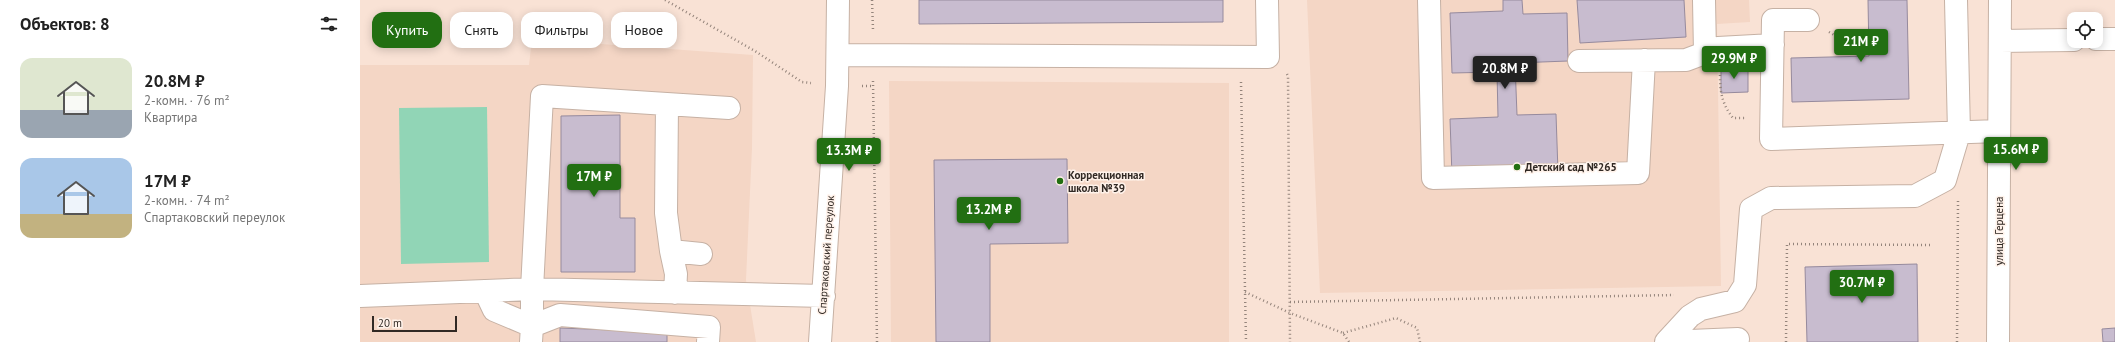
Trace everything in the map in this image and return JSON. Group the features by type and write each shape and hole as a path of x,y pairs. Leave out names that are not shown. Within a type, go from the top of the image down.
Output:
{"street":[{"name":"Спартаковский переулок","path":"820,342 837,86 838,0"},
{"path":"838,55 1268,57 1267,0"},
{"path":"1429,0 1433,178 1638,173 1644,60"},
{"path":"1704,0 1713,50"},
{"path":"1738,339 1666,342 1690,316 1701,308 1736,301 1745,285 1751,210 1771,198 1915,196 1945,180 1959,133 1956,0"},
{"name":"улица Герцена","path":"1998,342 2000,0"},
{"path":"1808,20 1773,20 1771,139 1999,131"},
{"path":"2103,39 2115,39"},
{"path":"2000,41 2067,40"},
{"path":"1579,61 1686,60 1713,50 1773,45"},
{"path":"532,334 532,289 542,96 729,108"},
{"path":"667,104 666,213 671,251 676,274 675,293"},
{"path":"671,251 701,254"},
{"path":"360,296 532,289 824,296"},
{"path":"485,291 494,310 532,334"},
{"path":"532,334 560,315 709,327 708,342"}],"path":[{"path":"665,0 755,50 802,82 837,86 874,86"},
{"path":"872,0 877,342"},
{"path":"1713,50 1720,93 1725,109 1733,118"},
{"path":"1241,57 1246,342"},
{"path":"1268,57 1288,76 1290,342"},
{"path":"1957,342 1958,195"},
{"path":"1786,342 1787,244 1930,245"},
{"path":"1245,292 1290,313 1342,333 1349,342"},
{"path":"1290,302 1677,295"},
{"path":"1342,333 1396,318 1417,328 1420,342"}],"shaded area":[{"name":"Детский сад №265","path":"1307,0 1749,0 1750,22 1717,24 1721,286 1320,293"},
{"path":"603,44 611,45 611,48 656,48 753,55 752,148 746,280 756,342 360,342 360,65 529,65 531,48 603,48"},
{"name":"Коррекционная школа №39","path":"889,81 1229,83 1229,342 891,342"}],"green space":[{"path":"487,107 489,262 401,264 399,108"}],"building":[{"path":"919,0 1223,0 1223,22 919,24"},
{"path":"1503,0 1522,0 1523,14 1567,13 1568,61 1515,63 1517,115 1556,114 1558,172 1452,176 1450,119 1498,117 1497,72 1452,73 1450,13 1503,11"},
{"path":"1577,0 1684,0 1686,37 1580,43"},
{"path":"1868,0 1907,0 1909,99 1792,102 1791,58 1869,56"},
{"path":"1748,66 1748,92 1721,93 1721,67"},
{"path":"620,115 620,218 635,218 635,272 561,272 561,116"},
{"path":"1067,159 1068,243 990,244 990,342 936,342 934,160"},
{"path":"1917,264 1918,342 1807,342 1805,267"},
{"path":"560,328 667,332 667,342 560,342"},
{"path":"2115,328 2115,342 2103,342 2102,329"}],"place":[{"name":"Детский сад №265","path":"1517,167"},
{"name":"Коррекционная школа №39","path":"1060,181"}]}
